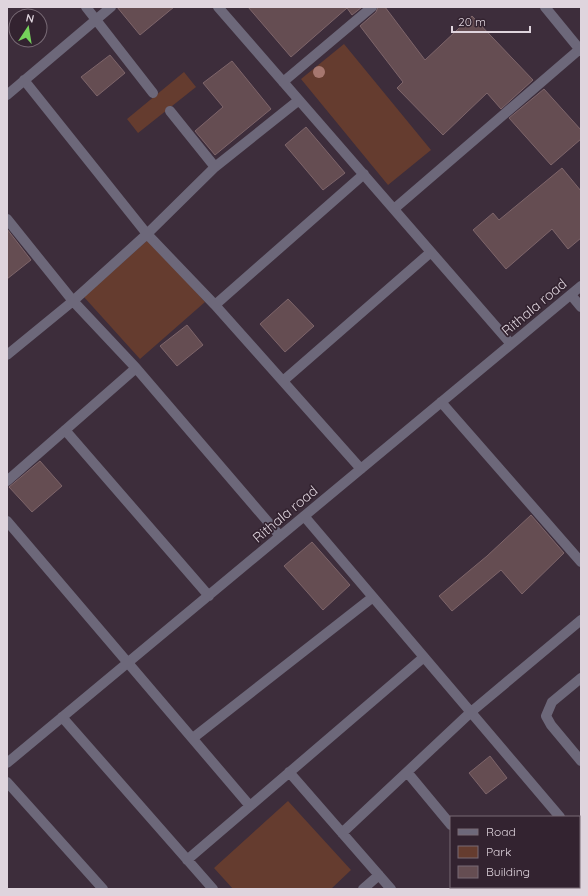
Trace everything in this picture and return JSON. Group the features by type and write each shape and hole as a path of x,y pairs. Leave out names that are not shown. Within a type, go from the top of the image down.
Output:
{"street":[{"path":"86,7 97,19 153,93"},
{"path":"7,95 112,7"},
{"path":"218,7 511,344"},
{"path":"283,82 372,7"},
{"path":"394,209 580,49 545,7"},
{"path":"24,80 147,234 215,305 361,469"},
{"path":"7,356 73,301 147,234 215,167 299,100"},
{"path":"170,111 215,167"},
{"path":"215,305 364,174"},
{"path":"8,222 73,301 136,368 280,536"},
{"path":"283,381 431,252"},
{"name":"Rithala road","path":"7,763 581,286"},
{"path":"571,295 581,307"},
{"path":"7,481 136,368"},
{"path":"441,402 581,562"},
{"path":"65,430 209,596"},
{"path":"304,516 559,816"},
{"path":"7,521 250,806"},
{"path":"193,738 373,597"},
{"path":"342,833 471,712 581,620"},
{"path":"187,860 424,657"},
{"path":"581,678 552,702 546,716 551,725 581,761"},
{"path":"62,717 213,889"},
{"path":"289,772 391,889"},
{"path":"407,772 450,825"},
{"path":"7,782 103,889"},
{"path":"363,889 379,875"}],"green space":[{"path":"344,44 431,150 388,185 301,79"},
{"path":"184,72 196,87 138,133 127,119"},
{"path":"149,239 205,302 140,359 84,297"},
{"path":"288,801 351,870 331,889 233,889 214,868"}],"building":[{"path":"117,7 174,7 140,35"},
{"path":"248,7 362,7 352,15 347,8 291,57"},
{"path":"378,7 385,7 425,60 472,16 533,80 501,109 487,93 443,135 397,88 403,82 360,26 376,12"},
{"path":"110,55 125,73 97,96 81,77"},
{"path":"232,61 271,109 215,155 195,131 223,107 203,83"},
{"path":"544,89 581,130 581,139 551,165 509,118"},
{"path":"306,127 345,173 323,190 285,145"},
{"path":"562,168 581,191 581,238 568,249 552,229 506,269 473,230 493,213 499,220"},
{"path":"7,229 31,260 7,279"},
{"path":"288,299 314,326 285,352 260,324"},
{"path":"187,325 203,345 177,366 160,346"},
{"path":"40,461 62,486 32,512 9,487"},
{"path":"531,515 564,553 522,594 501,570 452,611 439,596 487,556"},
{"path":"312,542 350,585 323,610 284,566"},
{"path":"490,756 507,778 486,794 469,773"}]}
